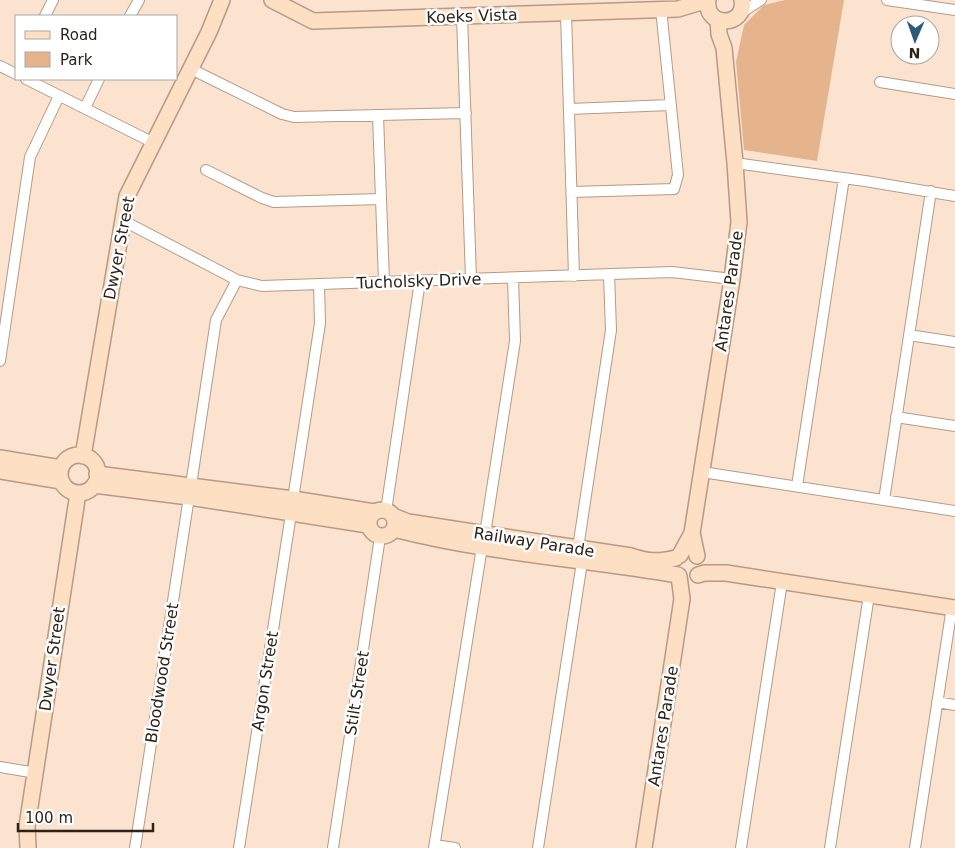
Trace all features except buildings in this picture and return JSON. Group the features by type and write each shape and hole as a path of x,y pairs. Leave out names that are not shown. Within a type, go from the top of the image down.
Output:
{"street":[{"path":"46,15 53,0"},
{"path":"131,15 139,0"},
{"name":"Dwyer Street","path":"83,456 127,196 209,32 222,0"},
{"name":"Koeks Vista","path":"272,0 314,22 678,9 708,0 708,10 717,19"},
{"path":"738,11 761,0"},
{"path":"887,0 955,10"},
{"path":"572,192 674,189 678,175 661,9"},
{"name":"Koeks Vista","path":"678,9 687,13 728,22 738,11"},
{"name":"Antares Parade","path":"724,48 738,11"},
{"path":"566,13 574,276"},
{"path":"462,16 471,279"},
{"name":"Antares Parade","path":"678,557 692,532 732,279 739,222 724,48 719,34 717,19"},
{"path":"0,66 15,74"},
{"path":"190,69 282,114 294,117 466,113"},
{"path":"28,80 154,143"},
{"path":"84,108 98,80"},
{"path":"880,82 955,94"},
{"path":"0,360 30,157 59,96"},
{"path":"569,109 671,105"},
{"path":"378,115 384,282"},
{"path":"735,163 955,196"},
{"path":"206,170 274,202 381,199"},
{"path":"798,486 844,178"},
{"path":"884,500 931,192"},
{"name":"Tucholsky Drive","path":"122,220 236,280 262,286 672,272 732,279"},
{"path":"538,848 611,330 609,274"},
{"path":"455,848 434,846 515,341 513,278"},
{"name":"Bloodwood Street","path":"135,848 216,320 236,280"},
{"path":"380,537 389,535 383,518 420,281"},
{"name":"Argon Street","path":"239,848 320,323 319,285"},
{"path":"909,335 955,342"},
{"path":"896,417 955,426"},
{"path":"83,456 93,462 96,479 84,492 78,493 66,488 61,474 66,460 71,457 83,456"},
{"path":"0,458 61,474"},
{"path":"0,471 61,474"},
{"path":"702,472 955,511"},
{"name":"Railway Parade","path":"96,479 383,518 416,534 483,540 580,555 678,576"},
{"name":"Dwyer Street","path":"28,848 27,826 78,493"},
{"name":"Antares Parade","path":"692,532 698,558"},
{"name":"Stilt Street","path":"333,848 380,537"},
{"path":"726,572 688,553 678,557 674,567 678,576 686,580 704,573 726,572 953,607 915,848"},
{"name":"Railway Parade","path":"580,555 631,556 656,562 678,557"},
{"path":"698,558 701,567 698,575"},
{"name":"Antares Parade","path":"682,604 691,591 698,575"},
{"name":"Antares Parade","path":"644,848 682,604 682,590 678,576"},
{"path":"741,848 782,582"},
{"path":"830,848 869,595"},
{"path":"937,702 955,705"},
{"path":"0,767 36,772"},
{"name":"Dwyer Street","path":"18,848 27,826"}],"green space":[{"path":"785,0 844,0 817,161 744,150 736,62 744,25 764,5"}]}
